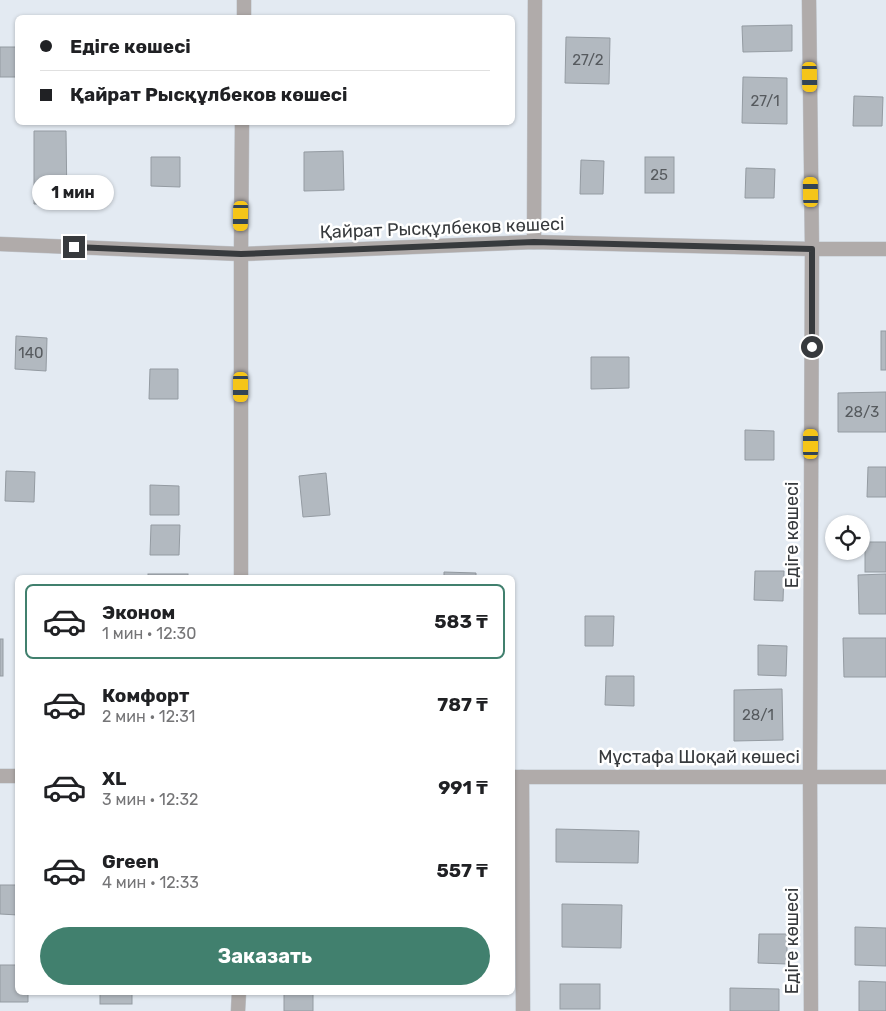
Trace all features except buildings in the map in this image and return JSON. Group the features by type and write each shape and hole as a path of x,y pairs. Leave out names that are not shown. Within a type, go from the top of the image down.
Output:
{"street":[{"path":"244,0 244,15"},
{"path":"534,242 535,0"},
{"name":"Едіге көшесі","path":"809,0 812,249 811,1011"},
{"path":"241,575 242,125"},
{"name":"Қайрат Рысқұлбеков көшесі","path":"0,244 241,254 534,242 886,249"},
{"path":"0,776 15,776"},
{"path":"517,777 523,1011"},
{"name":"Мұстафа Шоқай көшесі","path":"517,777 886,777"},
{"path":"238,1011 239,995"}],"route":[{"path":"74,247 241,254 534,242 812,249 812,347"}]}
